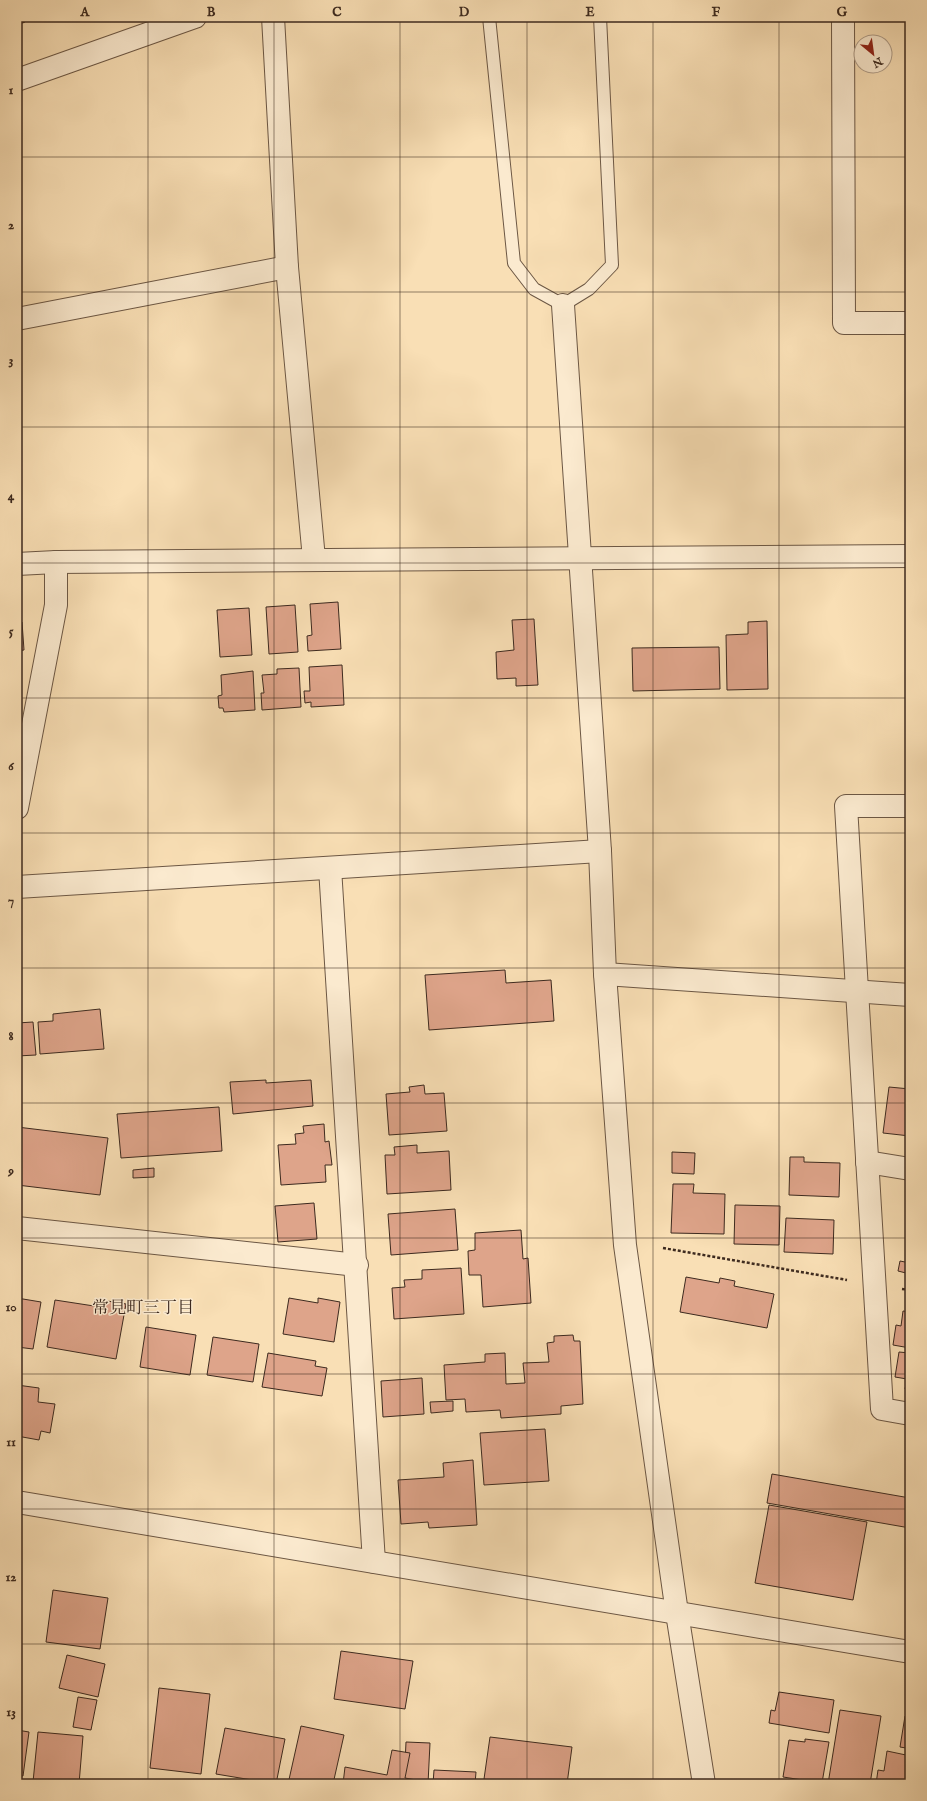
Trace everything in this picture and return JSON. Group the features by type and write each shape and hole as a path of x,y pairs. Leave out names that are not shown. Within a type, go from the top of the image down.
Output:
{"street":[{"path":"17,80 194,17"},
{"path":"273,17 287,267 314,559"},
{"path":"843,17 844,323 910,323"},
{"path":"17,319 287,267"},
{"path":"563,305 600,851 605,974 625,1245 677,1613 704,1784"},
{"path":"17,564 56,562 314,559 910,556"},
{"path":"17,808 56,605 56,562"},
{"path":"910,806 846,806 882,1409 910,1414"},
{"path":"17,887 600,851"},
{"path":"330,868 357,1265 374,1562"},
{"path":"605,974 910,995"},
{"path":"867,1162 910,1169"},
{"path":"17,1228 357,1265"},
{"path":"17,1502 910,1652"}],"lane":[{"path":"489,17 514,263 534,289 563,305 589,288 612,265 600,17"}],"path":[{"path":"17,24 38,17"},
{"path":"663,1248 910,1290"}],"building":[{"path":"338,602 341,649 308,651 307,636 312,635 310,604"},
{"path":"295,605 298,652 269,654 266,607"},
{"path":"249,608 252,655 220,657 217,610"},
{"path":"910,612 910,651 909,651"},
{"path":"534,619 538,685 516,686 516,678 497,679 496,652 514,650 512,620"},
{"path":"767,621 768,689 727,690 726,635 748,634 748,622"},
{"path":"17,622 22,622 24,650 17,651"},
{"path":"719,647 720,689 633,691 632,648"},
{"path":"342,665 344,705 311,707 311,702 305,703 304,691 310,691 309,667"},
{"path":"299,668 301,707 262,710 261,693 264,693 262,675 277,674 277,669"},
{"path":"253,671 255,710 224,712 223,708 219,708 218,696 222,695 221,675"},
{"path":"505,970 506,983 551,980 554,1021 429,1030 425,975"},
{"path":"100,1009 104,1049 40,1054 38,1022 53,1021 53,1014"},
{"path":"33,1022 36,1055 17,1056 17,1023"},
{"path":"266,1080 266,1083 311,1080 313,1106 233,1114 230,1082"},
{"path":"424,1085 425,1094 444,1093 447,1131 389,1135 386,1094 410,1092 409,1087"},
{"path":"889,1087 910,1089 910,1136 883,1133"},
{"path":"219,1107 222,1151 121,1158 117,1114"},
{"path":"324,1124 325,1142 329,1141 332,1165 325,1165 326,1182 281,1185 278,1145 296,1144 295,1134 304,1133 303,1126"},
{"path":"17,1127 108,1138 100,1195 17,1185"},
{"path":"417,1145 417,1153 449,1151 451,1190 387,1194 385,1155 395,1155 394,1147"},
{"path":"672,1152 695,1153 694,1174 672,1173"},
{"path":"790,1157 804,1157 804,1162 840,1163 839,1197 789,1195"},
{"path":"154,1168 154,1177 133,1178 133,1170"},
{"path":"673,1184 694,1184 693,1193 725,1194 724,1234 671,1233"},
{"path":"314,1203 317,1239 278,1242 275,1206"},
{"path":"735,1205 780,1206 779,1245 734,1244"},
{"path":"455,1209 458,1250 391,1255 388,1214"},
{"path":"786,1218 834,1220 833,1254 784,1252"},
{"path":"521,1230 523,1259 528,1258 531,1303 483,1307 481,1275 469,1275 468,1251 475,1250 475,1233"},
{"path":"900,1261 910,1263 910,1274 898,1271"},
{"path":"461,1268 464,1314 394,1319 392,1288 405,1287 404,1280 422,1279 422,1270"},
{"path":"686,1277 719,1283 720,1278 735,1281 734,1286 774,1294 767,1328 680,1312"},
{"path":"17,1298 41,1302 33,1349 17,1347"},
{"path":"289,1298 318,1303 318,1298 340,1302 334,1342 283,1334"},
{"path":"95,1299 126,1304 116,1359 47,1347 55,1300 94,1306"},
{"path":"903,1311 910,1312 910,1348 893,1345 896,1325 901,1326"},
{"path":"146,1327 196,1335 190,1375 140,1367"},
{"path":"573,1335 574,1341 580,1341 583,1404 561,1406 561,1414 501,1418 500,1410 466,1412 465,1399 446,1400 444,1365 485,1362 485,1354 505,1353 506,1384 525,1383 523,1363 549,1362 547,1343 554,1342 554,1336"},
{"path":"213,1337 259,1344 253,1382 207,1375"},
{"path":"899,1352 910,1353 910,1390 905,1389 907,1379 895,1377"},
{"path":"268,1353 316,1361 315,1366 327,1368 322,1396 262,1387"},
{"path":"422,1378 424,1414 383,1417 381,1381"},
{"path":"17,1385 39,1388 38,1402 55,1404 50,1433 41,1431 39,1440 17,1436"},
{"path":"453,1401 453,1411 431,1413 430,1402"},
{"path":"545,1429 549,1481 484,1485 480,1433"},
{"path":"473,1460 477,1525 429,1528 428,1522 401,1524 398,1480 444,1477 443,1463"},
{"path":"772,1474 910,1498 910,1528 767,1503"},
{"path":"769,1505 867,1522 853,1600 755,1583"},
{"path":"53,1590 108,1598 100,1649 46,1642"},
{"path":"341,1651 413,1661 405,1709 334,1699"},
{"path":"67,1655 105,1664 98,1697 59,1688"},
{"path":"159,1688 210,1694 201,1774 150,1768"},
{"path":"779,1692 834,1700 829,1733 769,1723 771,1710 775,1711"},
{"path":"78,1697 97,1700 91,1730 73,1727"},
{"path":"840,1710 881,1716 870,1784 828,1784"},
{"path":"905,1716 910,1717 910,1784 876,1784 878,1770 884,1771 887,1751 906,1755 906,1748 900,1747"},
{"path":"301,1726 344,1735 333,1784 288,1784"},
{"path":"225,1728 285,1739 276,1784 216,1774"},
{"path":"17,1730 29,1732 23,1776 17,1775"},
{"path":"38,1732 83,1736 79,1784 33,1782"},
{"path":"490,1737 572,1747 567,1784 495,1784 495,1782 484,1779"},
{"path":"805,1739 829,1742 822,1783 783,1777 789,1740 805,1742"},
{"path":"406,1742 430,1743 428,1784 404,1784"},
{"path":"392,1750 410,1753 405,1778 416,1780 416,1784 343,1784 345,1767 387,1775"},
{"path":"434,1770 476,1772 475,1784 433,1784"}],"district":[{"name":"常見町三丁目","path":"143,1307"}]}
